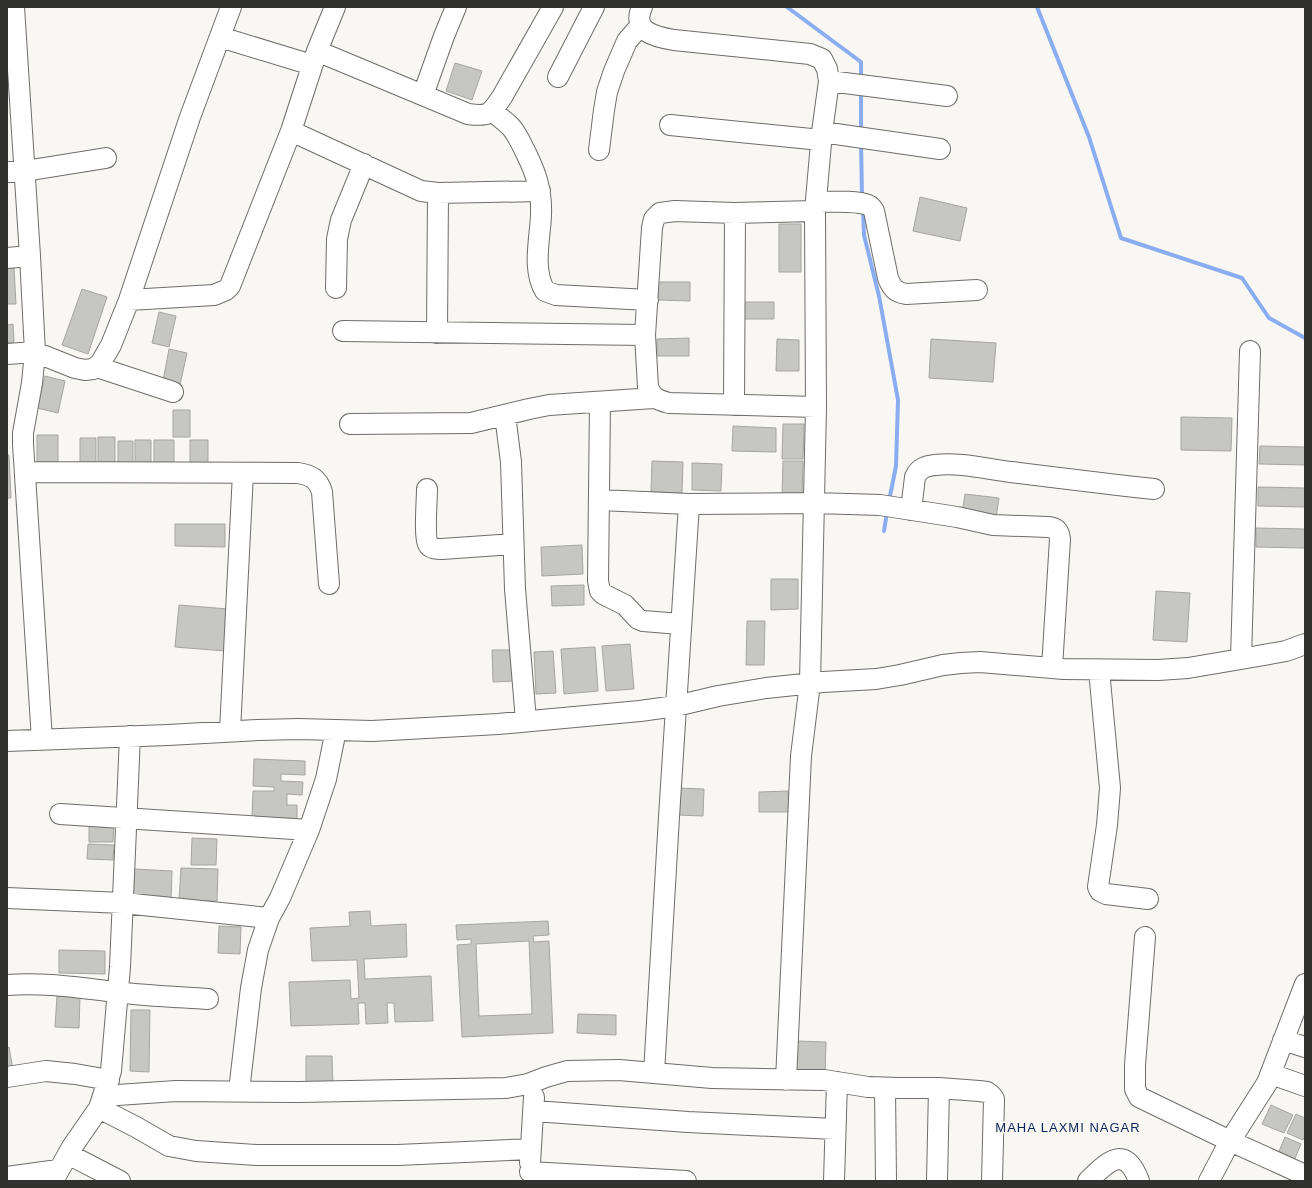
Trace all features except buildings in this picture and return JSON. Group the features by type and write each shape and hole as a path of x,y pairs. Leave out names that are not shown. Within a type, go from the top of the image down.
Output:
{"street":[{"path":"14,7 13,80 16,172 30,256 34,352 32,383 24,433 25,472 42,740"},
{"path":"7,354 34,352 80,369 89,370 100,364 111,344 129,300 190,117 231,7"},
{"path":"129,300 214,295 226,290 230,286 248,236 291,131 315,58 335,7"},
{"path":"424,95 444,36 456,7"},
{"path":"220,37 315,58 424,95 468,114 482,116 492,111 502,97 553,7"},
{"path":"558,78 594,7"},
{"path":"642,16 646,30 656,37 810,54 822,59 827,69 838,82 947,96"},
{"path":"599,150 605,104 614,71 627,41 642,16"},
{"path":"786,1080 801,756 810,683 815,503 816,207 822,136 838,82"},
{"path":"492,111 512,128 535,171 540,192 541,216 538,243 539,272 540,283 545,291 556,295 648,300"},
{"path":"670,125 822,136 850,136 940,149"},
{"path":"291,131 421,191 438,193 540,192"},
{"path":"16,172 106,158"},
{"path":"336,288 337,239 341,220 364,164"},
{"path":"437,333 438,193"},
{"path":"654,398 648,387 645,335 654,219 660,213 675,211 735,213 859,203 871,207 874,211 888,278 891,287 898,293 906,294 977,290"},
{"path":"734,405 735,213"},
{"path":"7,258 30,256"},
{"path":"343,331 645,335"},
{"path":"1241,659 1250,351"},
{"path":"97,367 173,392"},
{"path":"350,424 471,423 529,409 549,406 654,398 669,403 816,407"},
{"path":"600,402 598,581 600,591 607,597 624,605 638,619 643,621 681,624"},
{"path":"505,415 511,462 515,589 526,721"},
{"path":"896,508 917,472 926,467 938,465 963,466 1085,482 1154,488"},
{"path":"25,472 298,472 306,474 313,477 319,483 322,492 328,584"},
{"path":"230,731 243,472"},
{"path":"427,489 426,536 428,544 432,549 442,550 513,544"},
{"path":"600,500 689,504 815,503 896,508 957,517 993,525 1048,527 1058,530 1060,539 1052,668"},
{"path":"654,1073 689,504"},
{"path":"7,741 299,729 387,731 526,721 640,711 676,706 725,695 773,687 876,679 943,665 961,663 980,662 1099,670 1158,670 1188,668 1241,659 1286,651 1305,644"},
{"path":"1099,670 1110,788 1106,832 1098,887 1100,891 1106,894 1148,899"},
{"path":"239,1091 251,988 258,950 269,918 280,898 309,830 326,779 336,730"},
{"path":"60,1169 104,1095 113,1058 123,903 130,736"},
{"path":"60,814 309,830"},
{"path":"7,898 123,903 269,918"},
{"path":"1144,937 1135,1065 1136,1093 1146,1102 1305,1175"},
{"path":"7,985 33,984 118,993 208,999"},
{"path":"1209,1181 1230,1141 1267,1083 1305,984"},
{"path":"1283,1040 1305,1047"},
{"path":"104,1095 176,1091 488,1089 519,1087 536,1082 546,1076 568,1071 619,1070 712,1078 824,1080 885,1088 979,1090 987,1092 994,1099 992,1181"},
{"path":"7,1077 46,1071 75,1074 104,1095 136,1127 168,1146 196,1151 257,1155 398,1155 530,1150"},
{"path":"1271,1074 1305,1086"},
{"path":"536,1082 530,1150 530,1176 686,1181"},
{"path":"834,1181 837,1082"},
{"path":"885,1088 886,1181"},
{"path":"937,1181 939,1088"},
{"path":"534,1111 688,1122 835,1129"},
{"path":"1088,1181 1108,1162 1116,1159 1122,1159 1132,1166 1139,1181"},
{"path":"7,1177 60,1169 120,1181"}],"waterway":[{"path":"787,7 861,62 861,79"},
{"path":"1037,7 1089,137 1121,238 1242,278 1269,318 1305,338"},
{"path":"861,90 861,131"},
{"path":"861,142 862,197"},
{"path":"863,210 864,235 879,296 898,400 896,466 889,501"},
{"path":"884,531 887,512"}],"district":[{"name":"MAHA LAXMI NAGAR","path":"1068,1127"}]}
